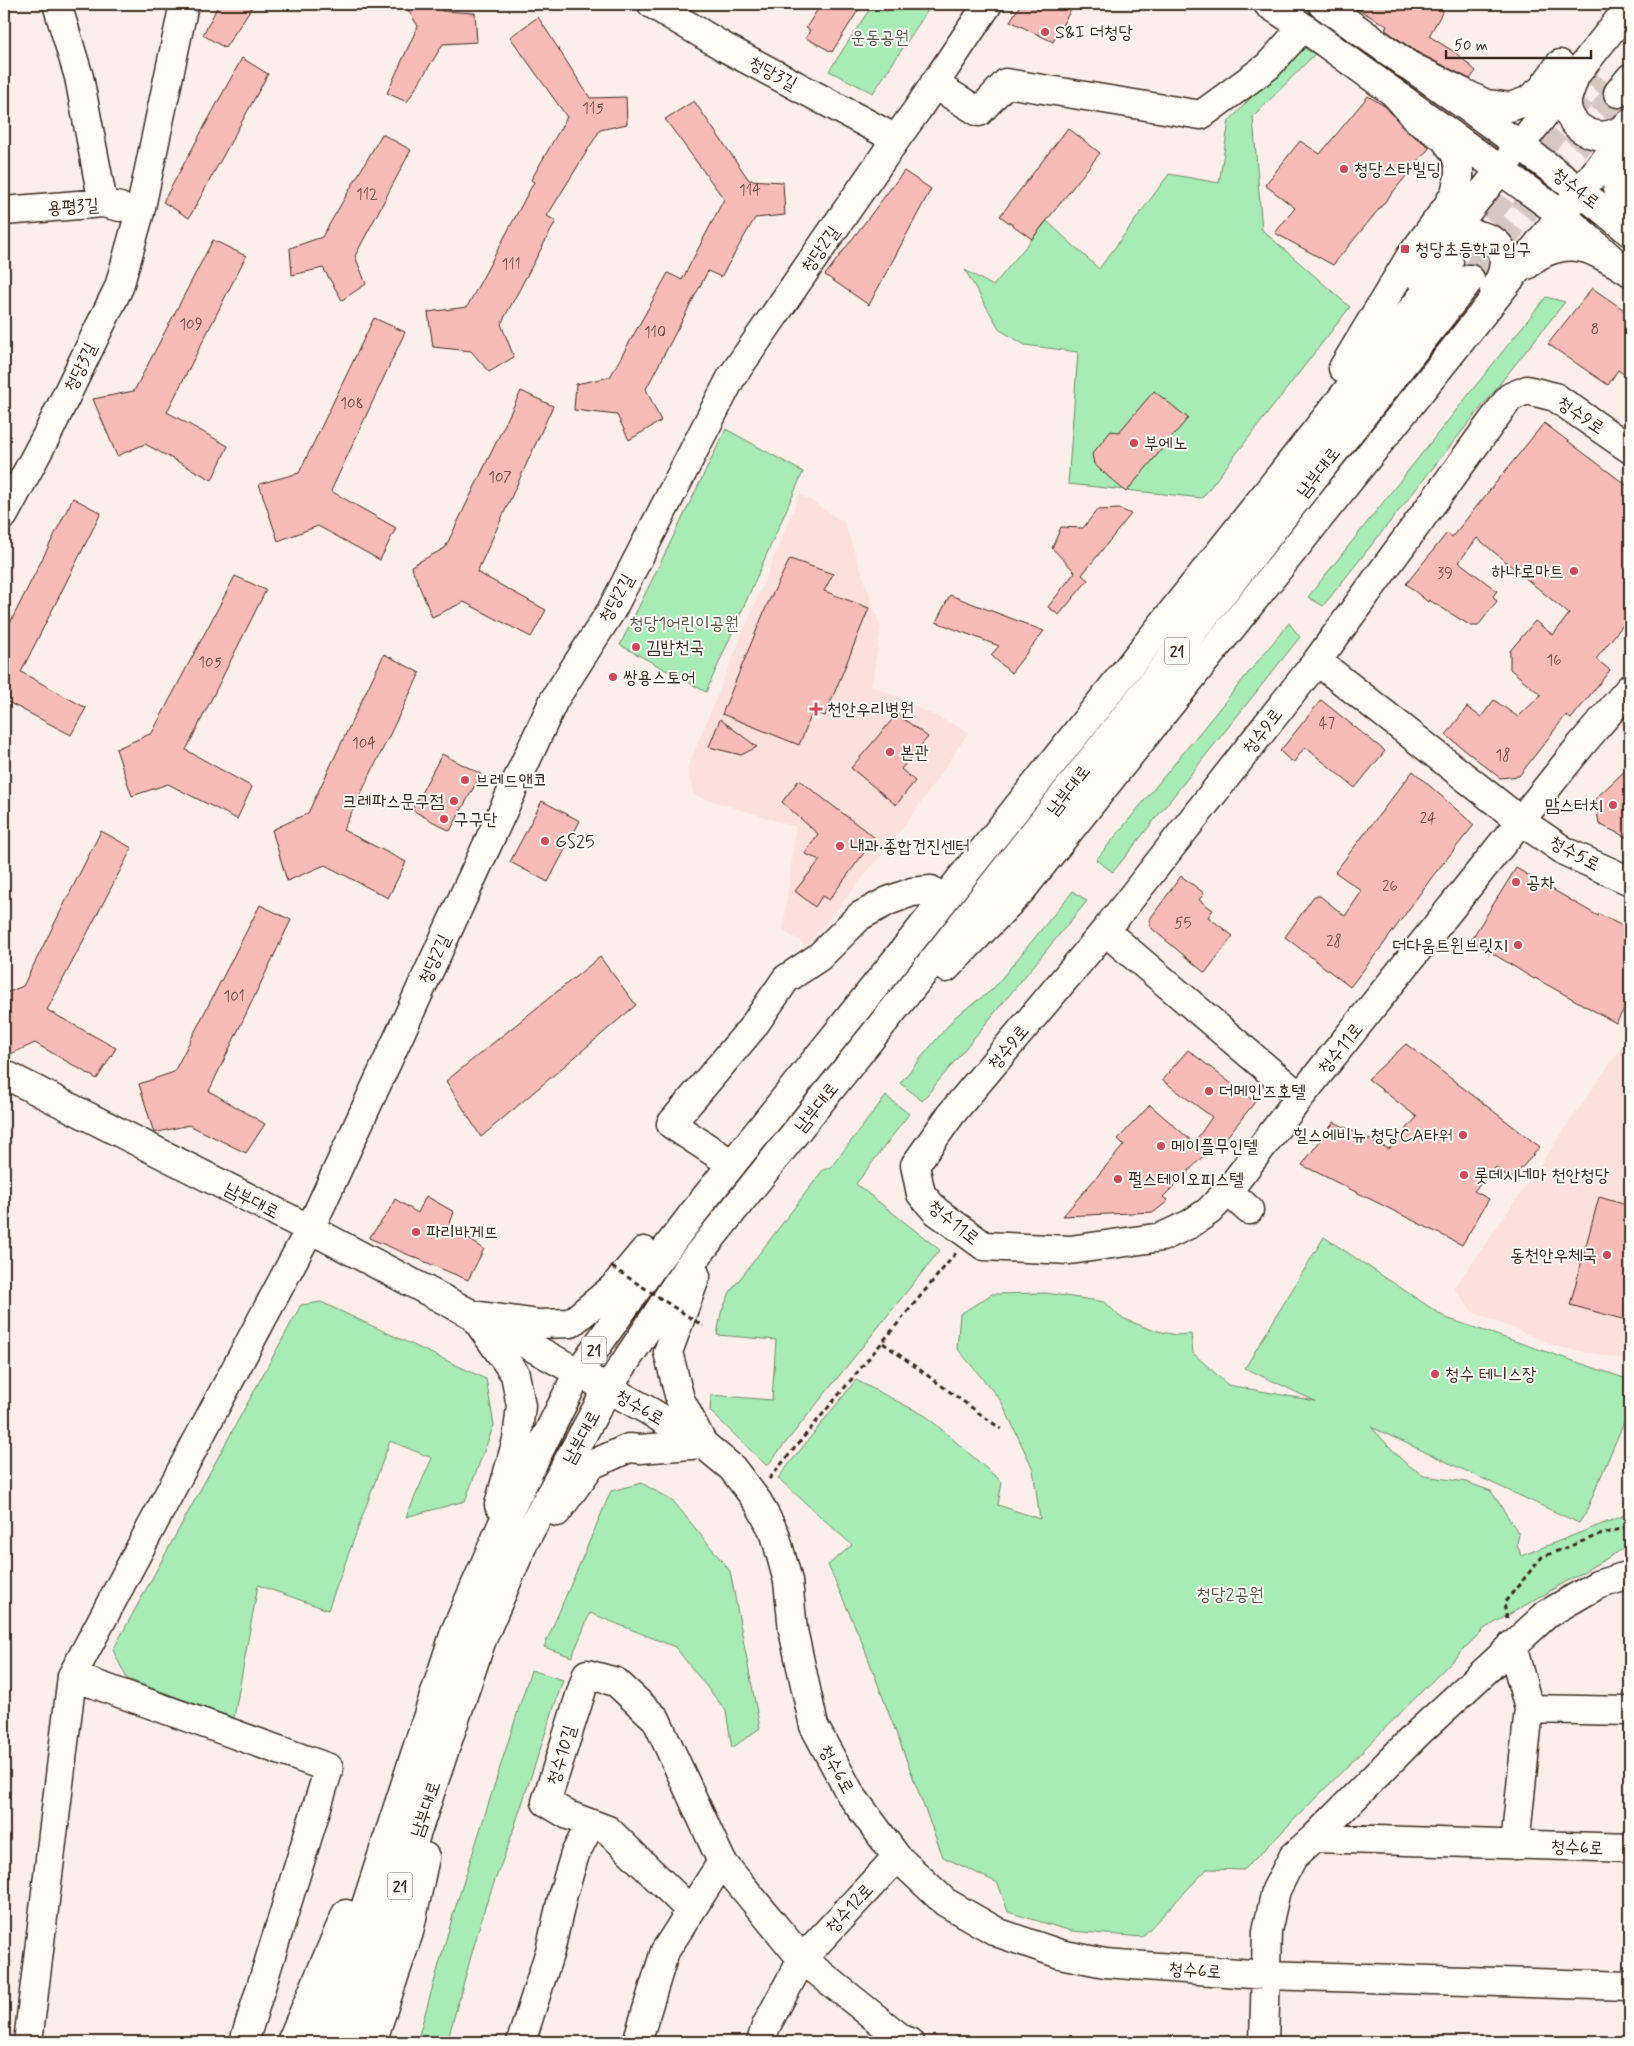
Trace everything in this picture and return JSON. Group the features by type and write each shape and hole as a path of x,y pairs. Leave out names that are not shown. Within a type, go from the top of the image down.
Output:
{"main road":[{"path":"57,4 79,77 103,203"},
{"name":"청당3길","path":"4,515 49,430 119,287 140,212 184,4"},
{"name":"청당3길","path":"652,4 724,47 896,138"},
{"name":"청당2길","path":"72,1676 310,1229 554,700 611,611 731,378 988,4"},
{"path":"1268,4 1303,27 1561,214 1623,268"},
{"path":"1322,4 1404,63 1486,104 1510,107 1528,101 1542,89 1560,64 1615,4"},
{"path":"1630,6 1587,75 1566,104 1571,119 1583,130 1596,136 1617,132 1630,123"},
{"path":"934,84 979,112 1006,83 1201,115 1268,66 1303,27"},
{"path":"1343,368 1453,263 1500,171 1587,75 1630,35"},
{"name":"청수4로","path":"1404,63 1580,190 1630,232"},
{"path":"860,1005 909,921 965,843 1343,368 1410,257 1447,207 1455,192 1459,177 1459,165 1455,153 1444,138 1418,120 1394,93"},
{"path":"883,1024 957,959 1020,891 1630,129"},
{"path":"1630,143 1621,160 1617,178 1618,187 1630,210"},
{"name":"용평3길","path":"4,211 103,203 140,212"},
{"path":"1453,263 1464,232 1482,234 1494,240 1503,252 1504,268 1486,308"},
{"path":"1486,308 1514,282 1528,263 1552,250 1573,246 1585,248 1623,268"},
{"name":"남부대로","path":"346,2042 481,1642 502,1525 578,1373 656,1262 732,1164 1453,263"},
{"name":"남부대로","path":"319,2042 334,2003 455,1632 524,1542 608,1388 688,1267 883,1024 1453,263"},
{"name":"청수9로","path":"915,1165 952,1113 1104,931 1317,661 1510,397 1527,390 1556,397 1630,449"},
{"name":"청수5로","path":"1317,661 1522,822 1566,852 1630,881"},
{"name":"청수11로","path":"915,1165 921,1194 936,1211 968,1237 984,1246 1070,1250 1162,1237 1190,1224 1209,1211 1228,1191 1300,1097 1522,822 1581,745 1630,688"},
{"path":"732,1164 671,1124 752,1028 786,979 819,957 860,916 888,901 912,892 931,890"},
{"path":"1104,931 1300,1097"},
{"name":"남부대로","path":"4,1074 310,1229 578,1373"},
{"path":"1228,1191 1249,1210"},
{"path":"473,1316 539,1324 571,1323 613,1288 654,1240 706,1198"},
{"path":"490,1585 591,1465 629,1448 640,1449 703,1444 680,1399 668,1352 692,1283 735,1208"},
{"path":"473,1316 515,1374 521,1406 517,1440 490,1585"},
{"name":"청수6로","path":"578,1373 608,1388 703,1444 732,1468 758,1502 775,1534 788,1581 793,1630 814,1726 851,1795 896,1857 945,1902 999,1933 1060,1954 1105,1963 1265,1975 1630,1986"},
{"path":"1264,2042 1267,1931 1276,1890 1293,1856 1314,1838 1419,1732 1547,1614 1573,1597 1597,1585 1630,1575"},
{"path":"1512,1646 1529,1709 1515,1845"},
{"name":"청수10길","path":"590,1825 546,1802 586,1674 616,1682 656,1719 722,1862 802,1958"},
{"path":"28,2042 72,1676 329,1768 244,2042"},
{"path":"1529,1709 1630,1711"},
{"path":"372,2042 409,1932 452,1728"},
{"path":"291,2042 417,1747"},
{"path":"521,2042 547,1961 563,1894 576,1854 590,1825 608,1830 690,1910"},
{"name":"청수6로","path":"1314,1838 1630,1848"},
{"name":"청수12로","path":"761,2042 766,2026 802,1958 896,1857"},
{"path":"637,2042 665,1950 722,1862"},
{"path":"802,1958 905,2041"}],"path":[{"path":"764,1484 968,1237"},
{"path":"612,1267 703,1326"},
{"path":"883,1342 1001,1429"},
{"path":"1512,1646 1504,1603 1542,1557 1596,1536 1630,1526"}],"shaded area":[{"name":"천안우리병원","path":"800,494 844,522 881,628 871,685 969,732 906,824 807,946 783,930 796,827 694,795 687,769"},
{"path":"1630,1035 1630,1360 1559,1347 1473,1312 1454,1289"}],"green space":[{"name":"운동공원","path":"873,4 932,4 873,93 829,71"},
{"path":"1300,46 1315,54 1253,117 1262,230 1350,307 1202,498 1068,484 1078,352 1025,345 1000,330 965,270 993,286 1047,221 1099,269 1169,174 1219,183 1229,121"},
{"path":"1546,297 1565,302 1323,606 1308,597"},
{"name":"청당1어린이공원","path":"726,429 803,472 706,692 620,645"},
{"path":"1289,623 1300,637 1113,872 1096,860"},
{"path":"1073,891 1087,901 922,1101 900,1083 956,1016 992,990"},
{"path":"886,1096 909,1114 856,1184 940,1250 767,1466 710,1411 711,1395 772,1400 776,1340 717,1335 721,1313 730,1292 823,1170 831,1167"},
{"name":"청당2공원","path":"1324,1237 1446,1318 1630,1380 1630,1408 1585,1514 1579,1523 1371,1427 1404,1462 1424,1476 1466,1482 1491,1491 1519,1534 1517,1544 1521,1556 1630,1513 1630,1545 1484,1629 1244,1870 1207,1869 1142,1937 1071,1931 1008,1912 998,1883 943,1857 862,1642 828,1565 852,1545 778,1478 856,1380 926,1416 1002,1482 998,1505 1040,1519 1033,1469 1001,1401 957,1348 960,1314 992,1294 1046,1293 1105,1302 1120,1317 1149,1329 1176,1335 1191,1334 1193,1353 1228,1385 1315,1401 1245,1368"},
{"path":"321,1302 486,1379 494,1425 465,1501 406,1517 432,1458 390,1441 328,1610 258,1585 234,1718 127,1679 113,1650 301,1305"},
{"path":"642,1483 674,1502 730,1571 760,1728 732,1748 726,1711 675,1647 590,1613 572,1657 544,1647 611,1491"},
{"path":"531,1670 563,1680 508,1846 485,1907 447,2042 417,2042 453,1915"}],"building":[{"path":"219,4 254,4 225,48 203,35"},
{"path":"404,4 437,4 442,11 475,13 477,42 443,44 407,102 387,93 418,26"},
{"path":"821,4 862,4 832,52 806,38 810,30 806,28"},
{"name":"S&I 더청당","path":"1021,4 1074,4 1053,42 1010,21"},
{"path":"1349,4 1433,4 1443,11 1429,36 1456,53 1476,71 1470,79 1417,52 1385,30 1387,26"},
{"path":"538,17 590,98 626,97 627,124 600,130 547,216 556,221 501,324 514,357 489,372 471,351 433,347 428,312 467,307 534,182 531,180 567,117 510,37"},
{"path":"242,58 268,74 189,218 163,202"},
{"name":"청당스타빌딩","path":"1368,96 1386,107 1406,131 1430,147 1333,265 1275,233 1295,208 1265,185 1300,141 1320,154"},
{"path":"694,101 749,180 783,182 785,215 755,218 721,277 708,271 646,389 661,421 629,440 617,415 574,410 576,384 610,377 668,273 682,280 724,199 665,119"},
{"path":"1068,128 1100,153 1032,239 1000,216"},
{"path":"382,134 411,150 355,256 366,284 342,300 323,268 292,275 290,248 322,237"},
{"path":"904,171 931,189 869,305 825,275"},
{"path":"213,240 246,256 167,412 228,446 212,480 145,444 117,456 93,399 134,391"},
{"path":"1592,288 1630,314 1630,379 1618,370 1608,385 1548,344"},
{"path":"374,318 405,332 331,491 396,528 380,560 318,526 278,541 259,484 299,473"},
{"path":"521,391 553,406 477,572 546,610 531,637 464,602 432,617 411,566 445,548"},
{"name":"부에노","path":"1154,391 1188,418 1126,492 1094,464 1092,454 1111,431 1119,432"},
{"path":"1544,423 1630,488 1630,616 1596,659 1610,670 1571,719 1566,715 1519,776 1500,778 1446,735 1467,707 1481,717 1494,700 1518,717 1541,695 1510,669 1510,651 1535,621 1553,635 1569,614 1477,538 1459,562 1497,591 1493,596 1497,601 1478,626 1471,626 1429,600 1428,602 1406,584 1447,533 1452,537"},
{"path":"73,498 101,513 21,672 86,708 71,735 4,700 4,635"},
{"path":"1120,509 1131,514 1082,575 1088,580 1059,615 1048,607 1075,572 1052,548 1061,527 1083,528 1097,510"},
{"path":"790,559 833,574 824,591 869,608 825,716 813,711 799,745 722,714 767,605"},
{"path":"235,576 266,590 186,750 252,787 237,819 168,784 132,796 116,749 152,733"},
{"path":"950,595 1044,631 1011,673 991,655 999,646 936,622"},
{"path":"384,654 420,673 343,830 406,862 388,898 325,865 287,881 272,830 308,813"},
{"path":"1321,700 1385,751 1355,788 1305,747 1293,763 1280,751"},
{"name":"본관","path":"897,714 928,737 901,769 915,781 896,805 851,768"},
{"path":"720,719 757,747 741,755 709,747"},
{"path":"442,754 481,774 450,831 412,810"},
{"path":"1630,766 1630,839 1599,824 1595,799"},
{"path":"1413,771 1474,825 1432,877 1350,987 1285,937 1314,896 1320,896 1345,916 1362,891 1335,872"},
{"name":"내과·종합건진센터","path":"799,780 875,838 829,900 822,896 815,907 795,891 820,860 805,854 818,834 782,802"},
{"name":"GS25","path":"542,801 580,821 548,882 510,862"},
{"path":"101,831 132,848 47,1010 116,1048 97,1079 35,1043 4,1057 4,994 23,986"},
{"name":"더다움트윈브릿지","path":"1516,868 1598,916 1599,914 1630,930 1630,999 1616,1023 1534,979 1471,940"},
{"path":"1181,876 1204,893 1199,900 1213,910 1208,917 1233,936 1205,973 1150,927 1150,919"},
{"path":"260,905 291,920 209,1091 265,1124 246,1153 189,1125 154,1133 139,1084 174,1072"},
{"path":"600,957 636,1005 481,1137 446,1081"},
{"name":"힐스에비뉴 청당CA타워","path":"1406,1044 1540,1147 1511,1180 1496,1167 1474,1191 1489,1199 1462,1245 1302,1165 1334,1122 1389,1149 1417,1117 1368,1079"},
{"path":"1188,1050 1255,1102 1226,1138 1223,1136 1163,1197 1168,1201 1154,1212 1063,1216 1124,1145 1118,1139 1150,1105 1194,1143 1212,1117 1162,1080"},
{"name":"파리바게뜨","path":"426,1196 454,1212 449,1226 484,1249 468,1280 369,1238 387,1214 395,1199 418,1213"},
{"name":"동천안우체국","path":"1599,1197 1630,1206 1630,1321 1570,1305"}],"tunnel":[{"path":"1459,250 1598,75"},
{"path":"1470,279 1618,93"}],"place":[{"name":"S&I 더청당","path":"1045,32"},
{"name":"청당스타빌딩","path":"1344,169"},
{"name":"청당초등학교입구","path":"1405,249"},
{"name":"부에노","path":"1134,443"},
{"name":"하나로마트","path":"1574,571"},
{"name":"김밥천국","path":"636,647"},
{"name":"쌍용스토어","path":"613,677"},
{"name":"천안우리병원","path":"816,709"},
{"name":"본관","path":"890,752"},
{"name":"브레드앤코","path":"465,780"},
{"name":"크레파스문구점","path":"454,801"},
{"name":"맘스터치","path":"1613,805"},
{"name":"구구단","path":"444,819"},
{"name":"GS25","path":"545,841"},
{"name":"내과·종합건진센터","path":"840,846"},
{"name":"공차","path":"1516,882"},
{"name":"더다움트윈브릿지","path":"1518,945"},
{"name":"더메인즈호텔","path":"1209,1091"},
{"name":"힐스에비뉴 청당CA타워","path":"1463,1135"},
{"name":"메이플무인텔","path":"1161,1146"},
{"name":"롯데시네마 천안청당","path":"1464,1175"},
{"name":"펄스테이오피스텔","path":"1118,1179"},
{"name":"파리바게뜨","path":"416,1232"},
{"name":"동천안우체국","path":"1607,1255"},
{"name":"청수 테니스장","path":"1435,1374"}]}
